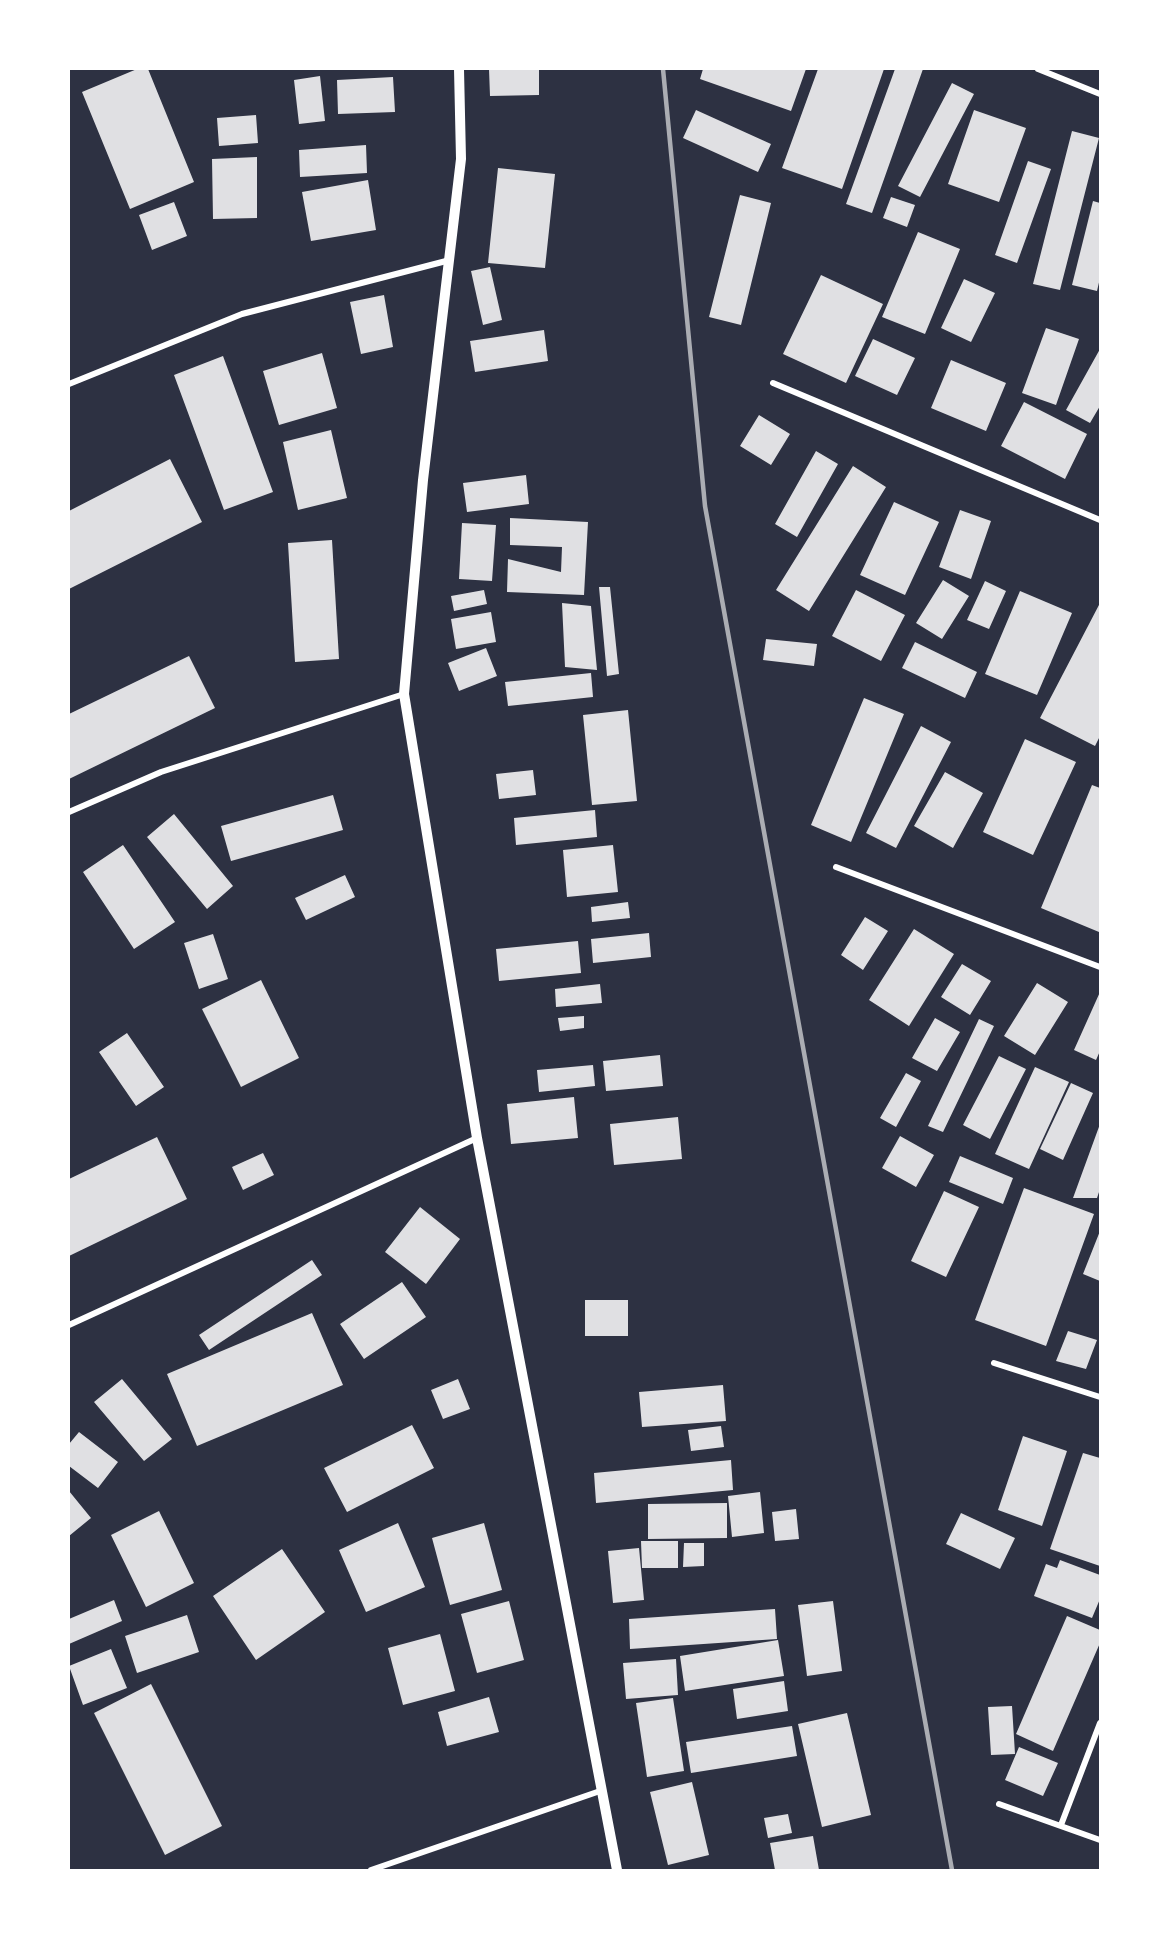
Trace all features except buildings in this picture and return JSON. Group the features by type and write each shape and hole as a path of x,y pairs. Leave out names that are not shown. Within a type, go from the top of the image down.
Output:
{"street":[{"path":"459,69 461,159 423,480 404,694 477,1138 617,1870"},
{"path":"1038,69 1100,94"},
{"path":"69,384 242,314 450,260"},
{"path":"772,383 1100,520"},
{"path":"69,812 161,772 404,694"},
{"path":"836,867 1100,968"},
{"path":"69,1325 477,1138"},
{"path":"994,1363 1100,1397"},
{"path":"1061,1825 1100,1723"},
{"path":"371,1870 603,1790"},
{"path":"999,1804 1100,1840"}],"railway":[{"path":"663,69 705,506 952,1870"}]}
